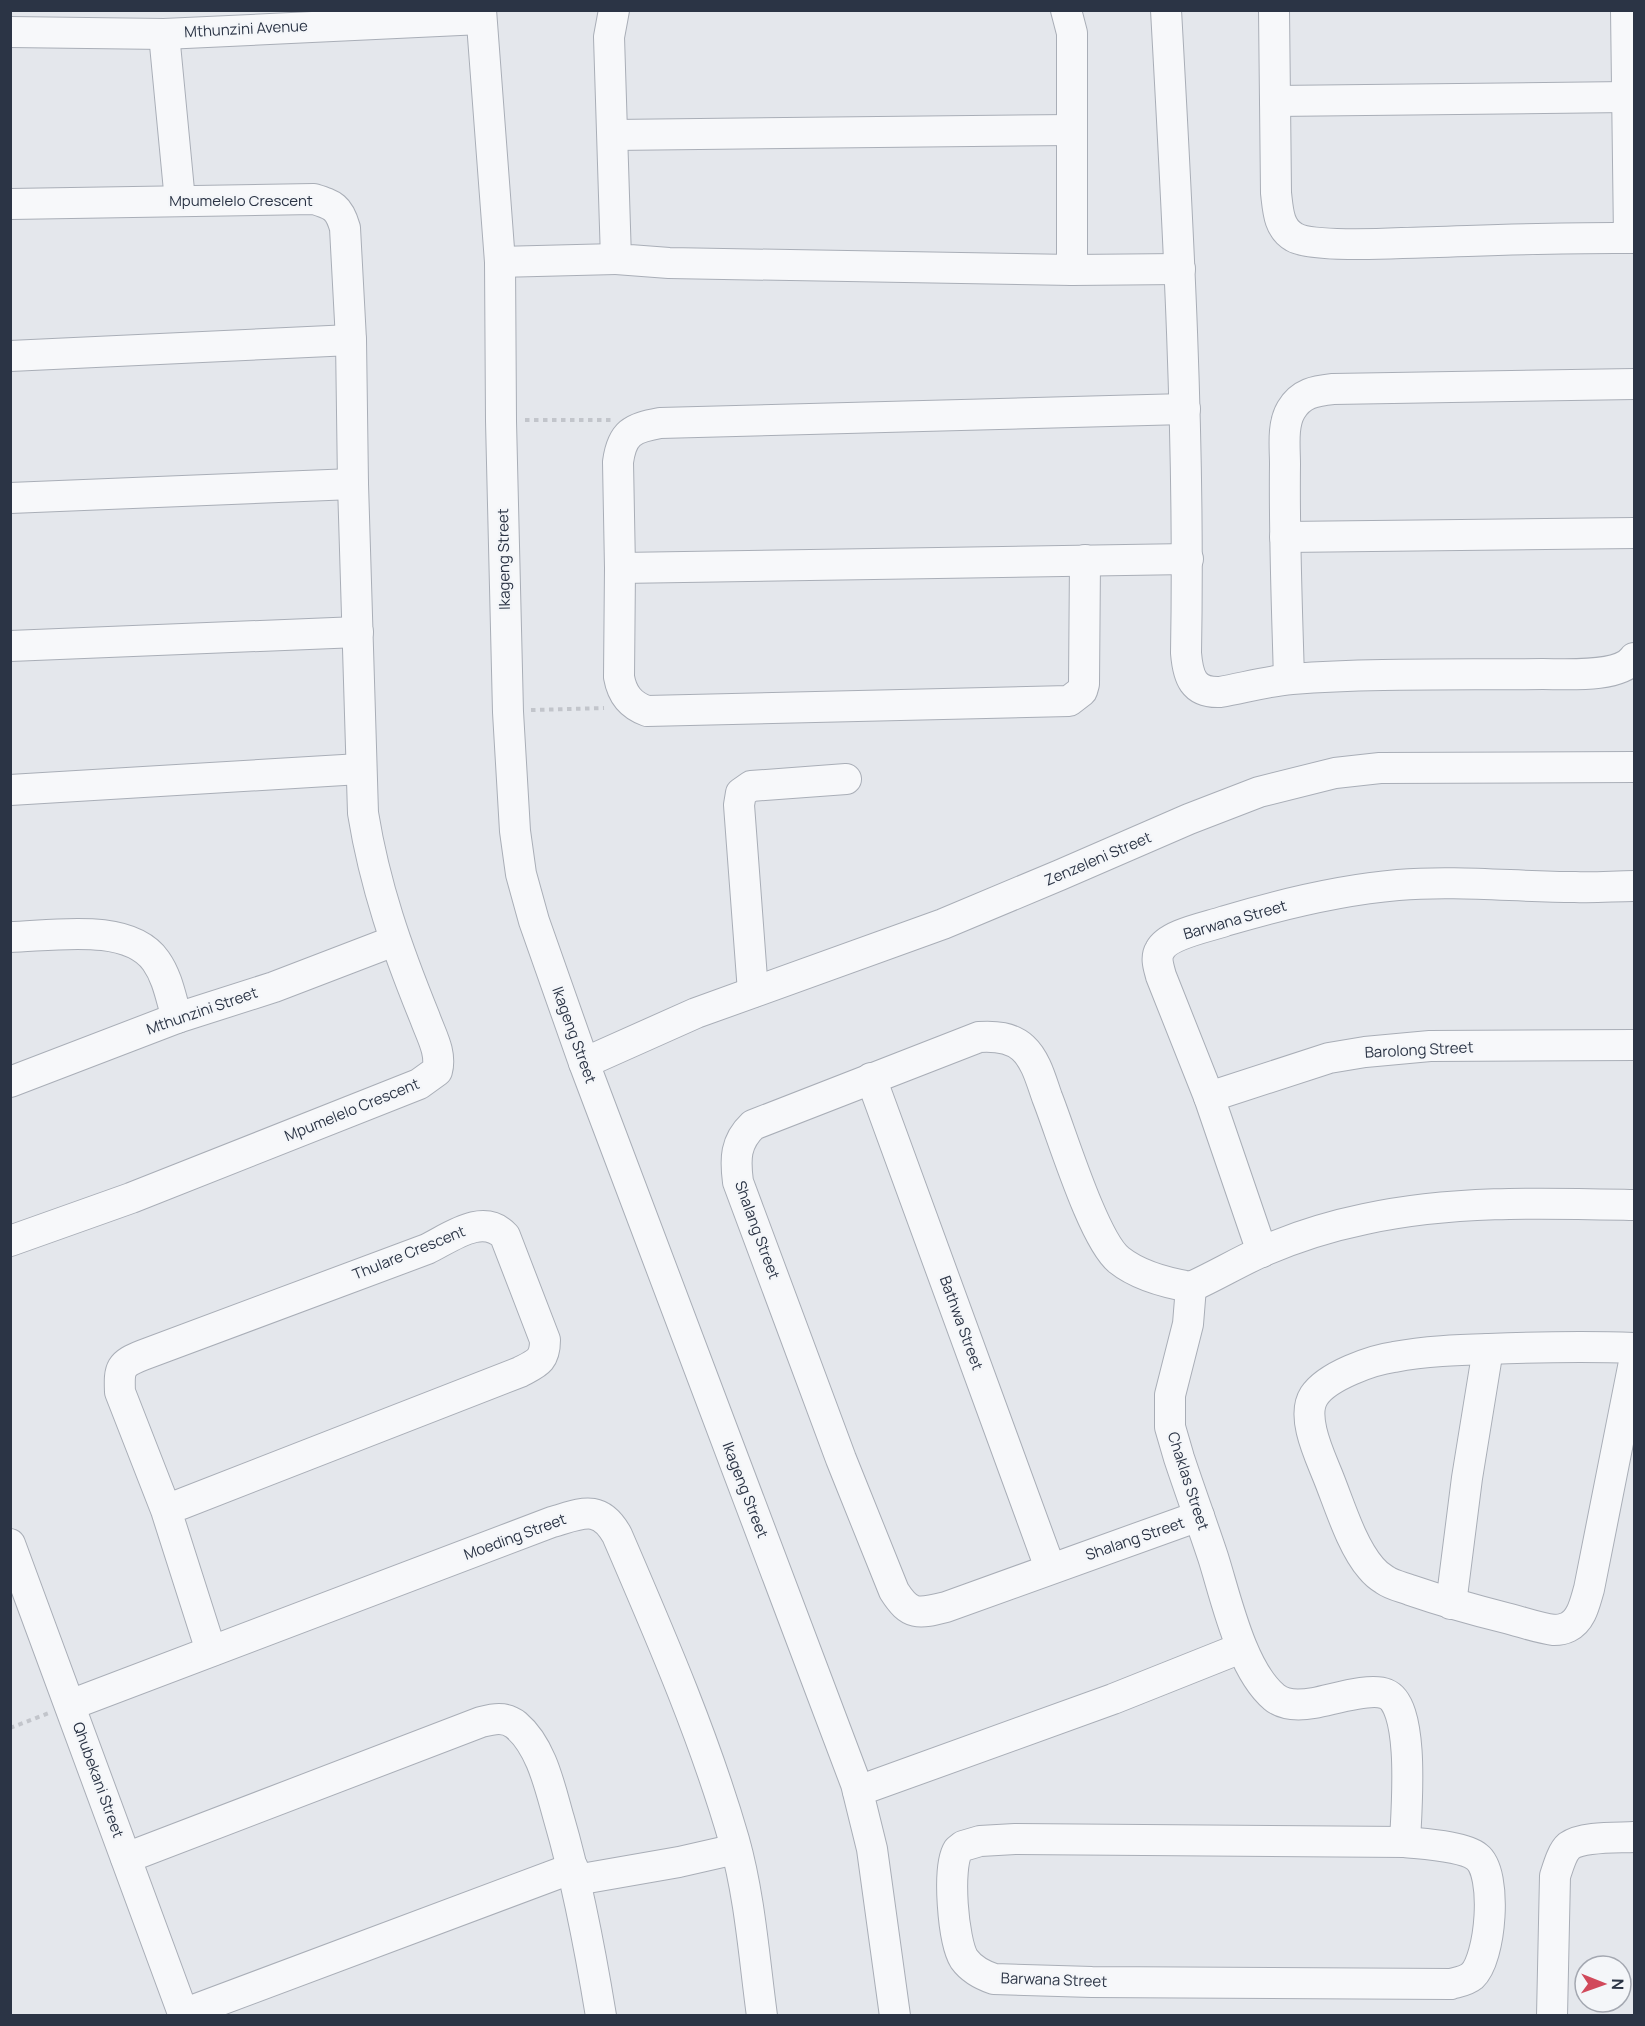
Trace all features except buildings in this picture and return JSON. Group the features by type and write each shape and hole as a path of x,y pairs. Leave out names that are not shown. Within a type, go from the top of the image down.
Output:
{"street":[{"path":"614,10 609,37 616,259"},
{"path":"1066,10 1072,33 1072,270"},
{"path":"1166,10 1185,410 1188,559 1186,653 1187,667 1194,683 1208,693 1289,679 1593,672 1620,669 1635,658"},
{"path":"1274,10 1276,193 1279,217 1285,231 1295,238 1306,241 1361,244 1632,238 1626,10"},
{"name":"Mthunzini Avenue","path":"10,32 164,34 344,17 481,15"},
{"name":"Ikageng Street","path":"481,15 500,262 501,421 508,712 515,831 521,874 534,921 584,1063 858,1791 872,1849 895,2016"},
{"path":"164,34 180,201"},
{"path":"1275,100 1627,97"},
{"path":"613,135 1071,130"},
{"name":"Mpumelelo Crescent","path":"10,204 314,199 336,208 345,228 351,340 360,769 363,813 369,852 394,941 438,1052 438,1066 434,1075 419,1084 131,1198 10,1241"},
{"path":"500,262 616,259 1072,270 1180,269"},
{"path":"10,356 351,340"},
{"path":"1289,679 1285,537 1286,431 1289,413 1296,403 1308,393 1333,389 1634,384 1635,409"},
{"path":"1084,560 1084,684 1082,691 1069,701 647,711 638,708 624,694 619,677 621,568 618,462 620,447 632,431 660,423 1185,410"},
{"path":"10,498 353,484"},
{"path":"1285,537 1635,533"},
{"path":"621,568 1188,559"},
{"path":"10,646 358,632"},
{"name":"Zenzeleni Street","path":"584,1063 696,1013 943,924 1189,819 1259,792 1335,773 1380,768 1635,767"},
{"path":"10,790 360,769"},
{"path":"753,992 739,805 741,793 751,786 846,779"},
{"name":"Barwana Street","path":"1262,1252 1209,1097 1167,993 1157,962 1159,951 1178,936 1255,912 1332,893 1399,885 1635,886"},
{"path":"10,937 108,936 134,942 145,949 164,975 177,1018"},
{"name":"Mthunzini Street","path":"10,1082 177,1018 274,987 394,941"},
{"name":"Shalang Street","path":"1191,1287 1167,1283 1135,1270 1118,1260 1093,1219 1031,1058 1022,1047 996,1036 979,1037 753,1125 744,1134 737,1150 738,1182 841,1460 894,1591 903,1605 920,1611 938,1609 1199,1516"},
{"name":"Barolong Street","path":"1209,1097 1329,1058 1365,1052 1430,1046 1635,1045"},
{"name":"Bathwa Street","path":"871,1078 1050,1568"},
{"path":"1191,1287 1262,1252 1326,1229 1365,1219 1409,1211 1472,1206 1635,1205"},
{"name":"Thulare Crescent","path":"166,1510 536,1364 543,1356 545,1340 505,1236 494,1227 479,1226 465,1230 427,1250 268,1307 125,1363 120,1372 120,1392 166,1510 211,1651"},
{"name":"Chaklas Street","path":"1191,1287 1188,1324 1170,1395 1169,1413 1174,1442 1241,1648"},
{"path":"1635,1348 1569,1345 1393,1357 1368,1363 1334,1378 1314,1396 1310,1407 1310,1424 1322,1461 1361,1555 1385,1581 1452,1604 1538,1628 1558,1630 1567,1628 1579,1617 1589,1589 1635,1362"},
{"path":"1452,1604 1467,1478 1488,1349"},
{"name":"Moeding Street","path":"70,1705 552,1522 582,1514 597,1514 612,1526 686,1701 736,1849 747,1905 762,2016"},
{"name":"Qhubekani Street","path":"10,1544 184,2015"},
{"path":"858,1791 1113,1699 1241,1648 1259,1679 1275,1699 1283,1702 1305,1704 1369,1692 1387,1694 1393,1699 1400,1710 1407,1752 1405,1842"},
{"path":"126,1858 481,1722 503,1719 520,1730 537,1754 547,1775 574,1874 601,2016"},
{"path":"1552,2016 1555,1876 1559,1864 1569,1846 1584,1840 1635,1837"},
{"name":"Barwana Street","path":"1015,1839 1405,1842 1462,1851 1477,1856 1485,1865 1489,1879 1485,1953 1478,1969 1465,1980 1451,1984 1241,1984 994,1978 980,1974 973,1969 962,1956 959,1946 952,1886 953,1864 958,1850 971,1843 1015,1839"},
{"path":"184,2015 574,1874 679,1862 736,1849"}],"path":[{"path":"501,421 605,419 647,425"},
{"path":"508,712 561,708 638,708"},
{"path":"10,1728 70,1705"}]}
